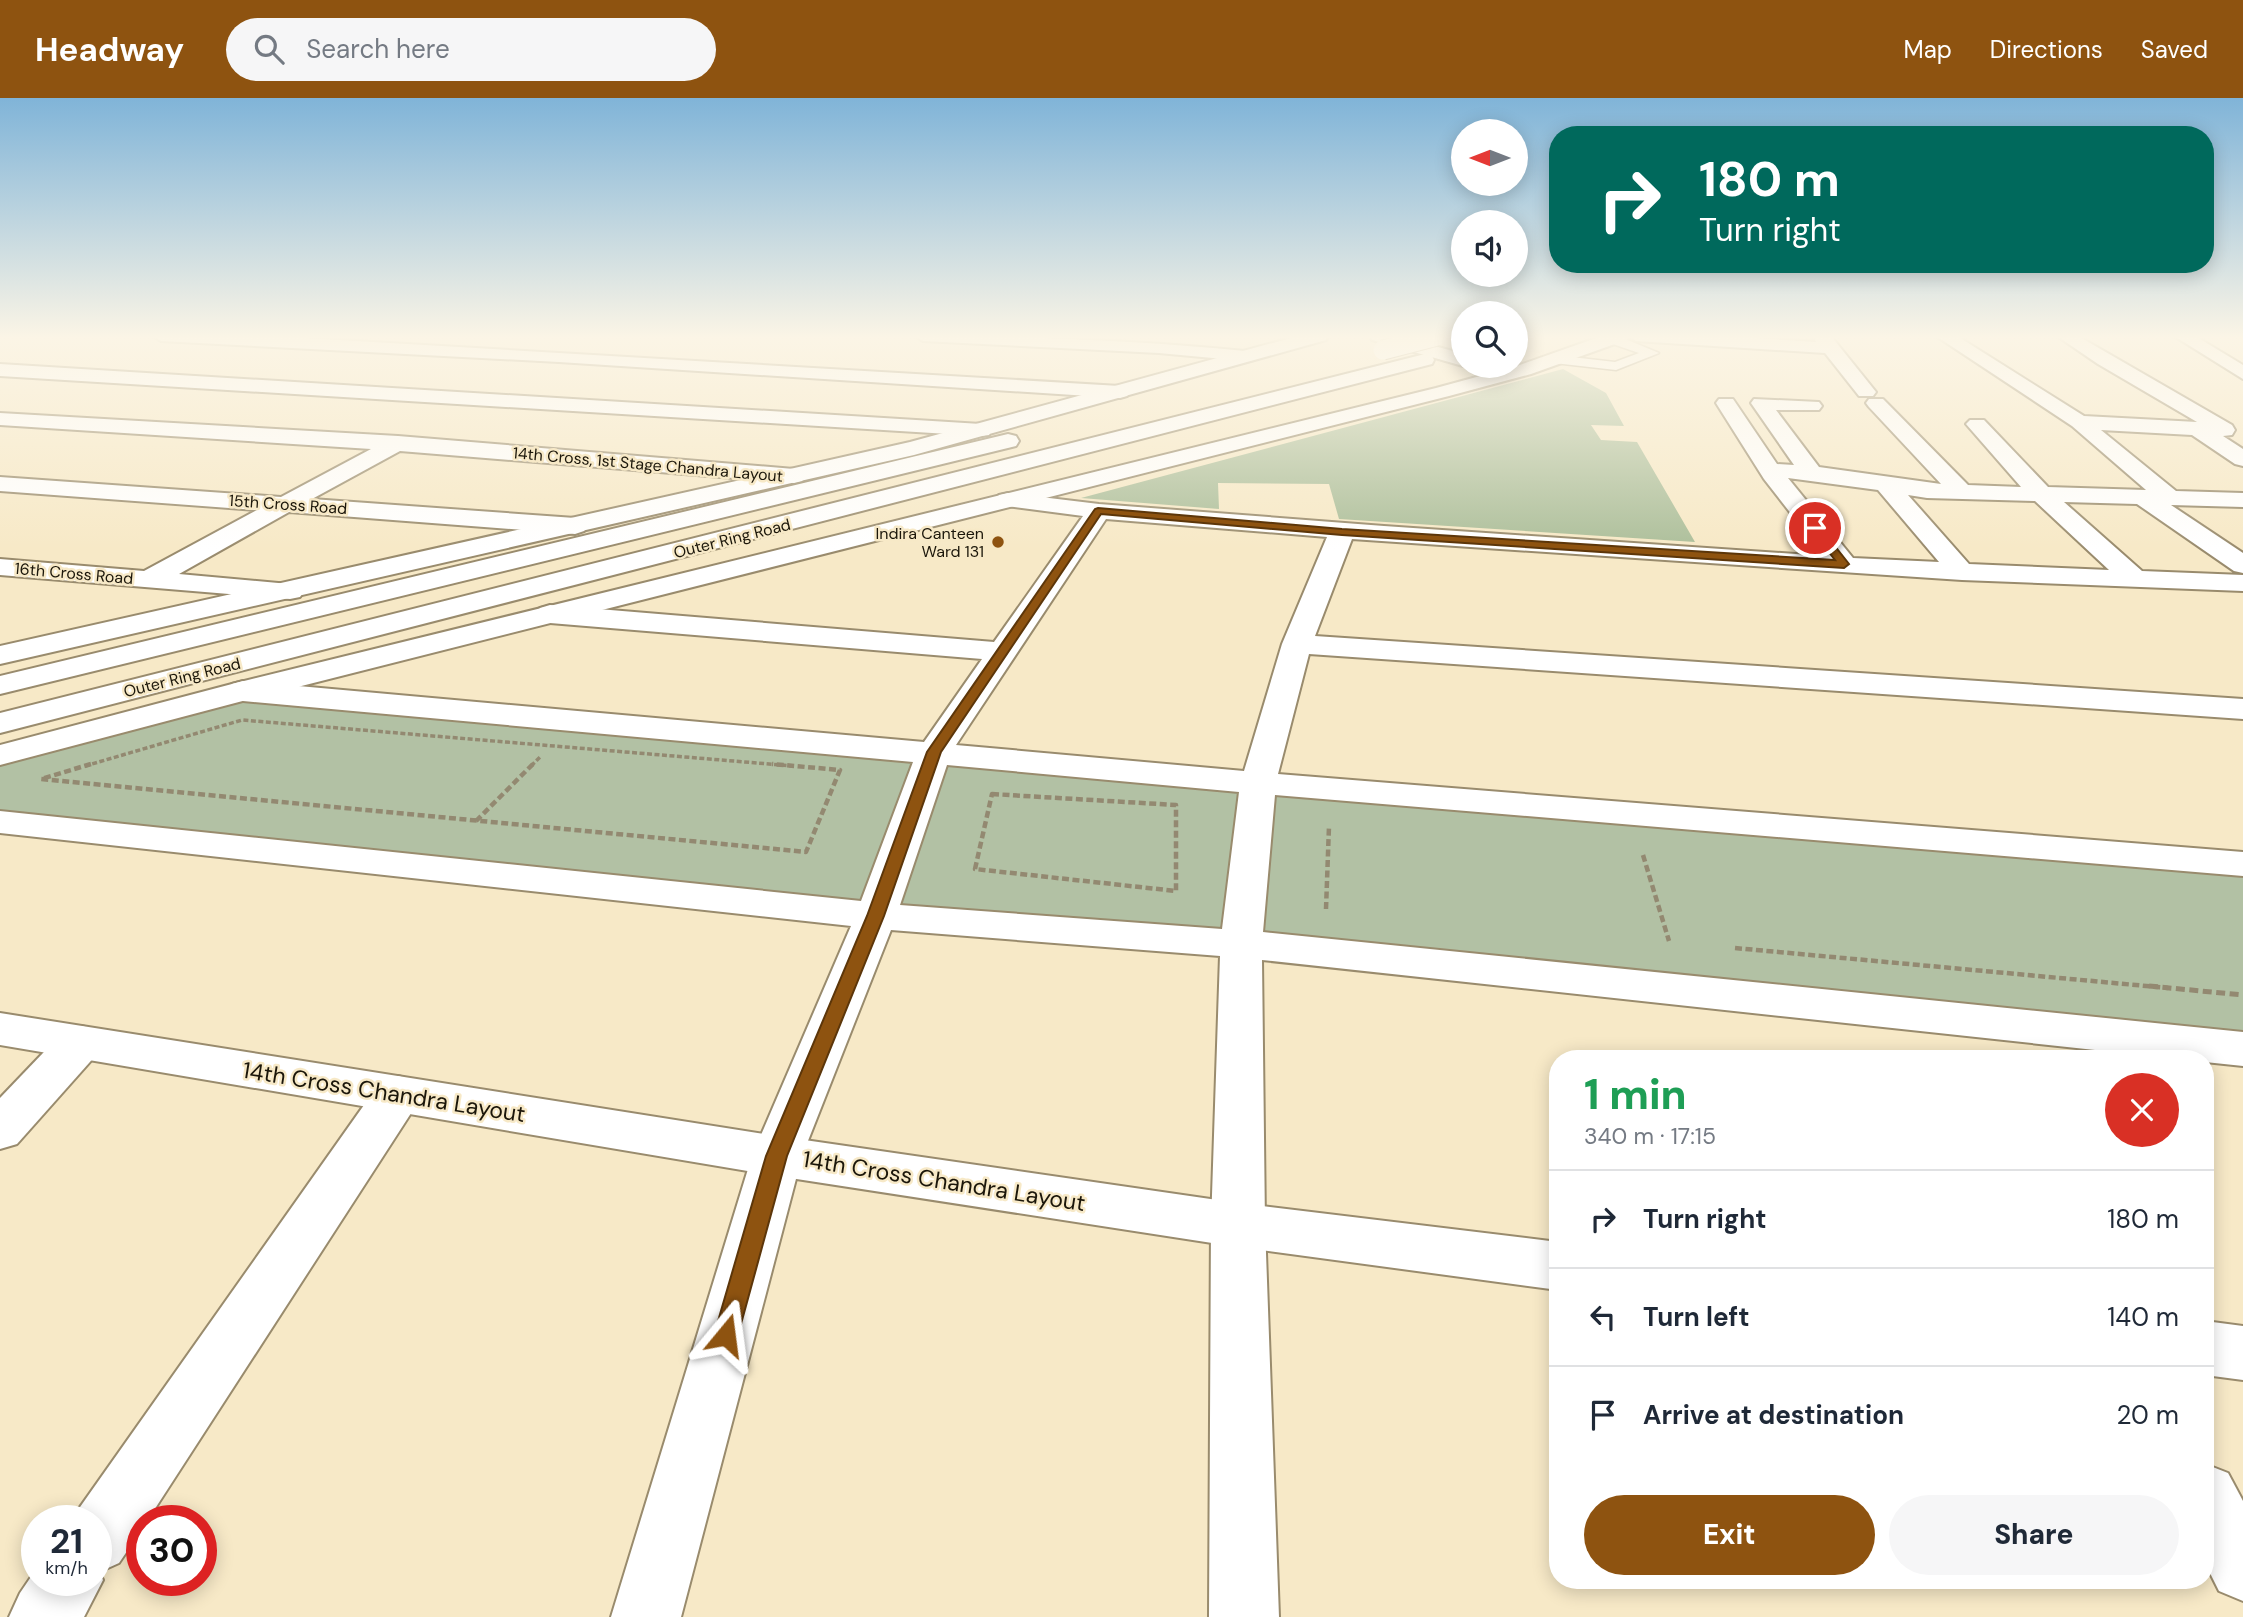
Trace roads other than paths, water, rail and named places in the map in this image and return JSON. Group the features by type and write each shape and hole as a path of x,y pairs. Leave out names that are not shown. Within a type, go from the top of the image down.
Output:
{"main road":[{"path":"149,579 396,444 470,407"},
{"path":"612,407 981,430"},
{"path":"0,655 290,592 794,476 1066,407"},
{"name":"Outer Ring Road","path":"0,685 1123,407"},
{"name":"Outer Ring Road","path":"0,723 1241,407"},
{"path":"0,755 243,691 1368,407"},
{"path":"1729,407 1772,470 1844,564"},
{"path":"1764,407 1811,473"},
{"path":"1880,407 1961,492"},
{"path":"2055,407 2079,422 2169,497"},
{"path":"2190,407 2234,430"},
{"name":"14th Cross, 1st Stage Chandra Layout","path":"0,419 396,444 794,476"},
{"path":"2079,422 2234,430"},
{"path":"1977,424 2042,495 2135,579"},
{"path":"2197,429 2243,459"},
{"path":"1772,470 1961,492 2243,500"},
{"name":"15th Cross Road","path":"0,484 575,526"},
{"path":"1886,485 1962,572"},
{"path":"2141,496 2243,565"},
{"path":"1008,500 1098,511 1342,532 1962,572 2243,583"},
{"path":"646,1617 777,1156 876,916 934,752 1098,511"},
{"path":"1244,1617 1238,1225 1241,944 1258,783 1297,644 1342,532"},
{"name":"16th Cross Road","path":"0,567 290,592"},
{"path":"550,614 1002,652"},
{"path":"1297,644 2243,709"},
{"path":"243,691 1258,783 2243,864"},
{"path":"0,821 876,916 1241,944 2243,1049"},
{"name":"14th Cross Chandra Layout","path":"0,1030 777,1156 1238,1225 1549,1265"},
{"path":"0,1130 81,1042"},
{"path":"112,1516 398,1094"},
{"path":"2214,1349 2243,1353"},
{"path":"2214,1513 2243,1567"},
{"path":"44,1617 58,1596"}],"place":[{"name":"Indira Canteen Ward 131","path":"998,542"}]}
